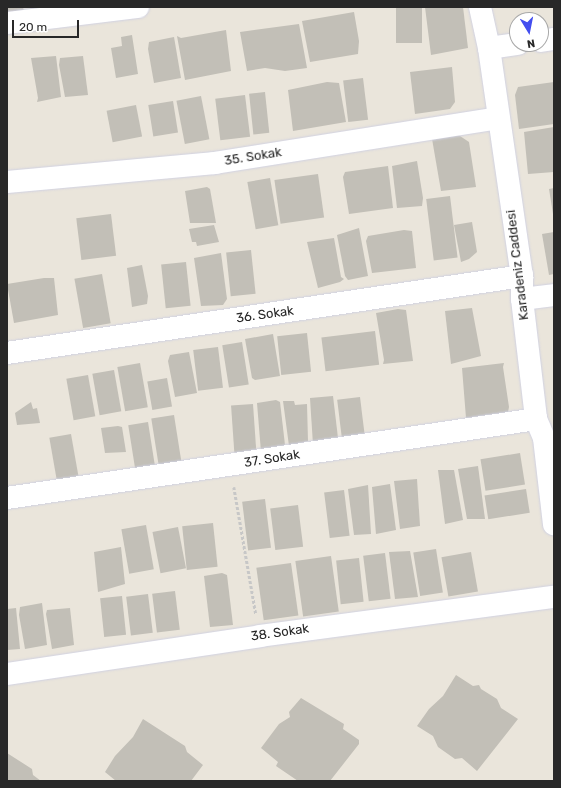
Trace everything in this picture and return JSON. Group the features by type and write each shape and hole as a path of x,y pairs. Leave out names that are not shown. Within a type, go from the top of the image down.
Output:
{"street":[{"path":"7,23 138,7"},
{"name":"Karadeniz Caddesi","path":"480,7 490,48 498,118 522,276 522,299 544,431 554,524"},
{"path":"490,48 509,45"},
{"name":"35. Sokak","path":"7,182 215,163 498,118"},
{"name":"36. Sokak","path":"7,353 522,276"},
{"path":"522,299 554,295"},
{"name":"37. Sokak","path":"7,498 231,466 544,431"},
{"name":"38. Sokak","path":"7,674 260,636 554,597"}],"path":[{"path":"231,466 260,636"}],"building":[{"path":"7,7 23,7 24,11 7,14"},
{"path":"396,7 422,7 422,43 396,43"},
{"path":"425,7 463,7 468,48 431,55"},
{"path":"354,12 359,41 358,54 310,62 302,21"},
{"path":"299,24 307,68 285,71 265,68 247,71 240,32"},
{"path":"226,30 231,71 185,80 177,36 181,38"},
{"path":"132,35 138,74 116,78 111,48 122,46 121,37"},
{"path":"174,37 181,78 154,83 148,49 149,42"},
{"path":"56,56 61,97 37,102 38,98 31,58"},
{"path":"83,56 88,95 65,97 59,65 60,58"},
{"path":"452,67 455,102 450,109 415,114 410,72"},
{"path":"363,78 368,120 348,122 343,80"},
{"path":"327,82 339,83 346,122 293,131 288,90"},
{"path":"554,82 554,124 519,129 515,95 518,87"},
{"path":"265,92 269,133 253,134 249,94"},
{"path":"245,95 250,137 220,140 215,99"},
{"path":"201,96 209,139 185,144 176,101"},
{"path":"173,101 178,133 153,137 148,105"},
{"path":"136,105 142,136 113,142 107,111"},
{"path":"554,127 554,172 528,174 524,132"},
{"path":"451,130 469,142 476,187 441,191 431,133"},
{"path":"417,161 423,198 422,206 397,208 392,166"},
{"path":"388,166 393,208 349,214 343,177 345,172"},
{"path":"318,174 324,218 281,224 274,180"},
{"path":"270,178 278,225 256,229 247,182"},
{"path":"207,187 210,189 216,223 190,223 185,191"},
{"path":"554,188 554,214 553,214 549,189"},
{"path":"450,196 458,258 434,260 426,199"},
{"path":"111,214 116,256 81,260 76,218"},
{"path":"472,222 477,252 469,259 461,262 454,225"},
{"path":"214,225 219,242 197,246 196,242 192,242 189,229"},
{"path":"359,228 368,276 348,280 345,276 337,235"},
{"path":"404,230 412,231 416,268 372,273 366,241 368,236"},
{"path":"554,232 554,274 549,275 542,234"},
{"path":"334,238 341,277 344,279 340,282 318,288 307,242"},
{"path":"251,250 256,294 231,296 226,253"},
{"path":"221,253 227,299 223,305 201,306 194,258"},
{"path":"186,262 191,306 166,308 161,265"},
{"path":"142,265 148,296 147,304 132,307 127,268"},
{"path":"102,274 111,323 83,328 74,279"},
{"path":"44,278 54,278 58,315 14,323 7,284"},
{"path":"472,308 481,356 451,364 445,311"},
{"path":"398,309 406,310 413,361 383,364 384,360 376,313"},
{"path":"375,331 379,365 326,371 321,338"},
{"path":"307,333 311,372 281,375 277,336"},
{"path":"273,334 280,376 255,380 252,378 245,339"},
{"path":"242,342 249,384 229,388 222,345"},
{"path":"218,347 223,388 198,391 193,350"},
{"path":"189,352 197,393 175,397 168,361 170,355"},
{"path":"140,363 148,407 125,411 117,367"},
{"path":"504,363 503,367 509,407 508,412 466,418 462,368"},
{"path":"114,370 121,411 100,415 92,374"},
{"path":"88,375 95,416 74,420 66,379"},
{"path":"167,378 172,407 152,410 147,381"},
{"path":"333,396 338,438 313,445 310,398"},
{"path":"360,397 365,438 342,440 337,400"},
{"path":"276,400 280,402 285,445 261,452 257,403"},
{"path":"283,401 294,401 295,405 307,404 308,441 289,446"},
{"path":"31,402 33,409 37,408 40,423 17,425 15,413"},
{"path":"253,404 256,451 234,452 231,406"},
{"path":"174,415 182,464 159,468 151,419"},
{"path":"148,422 156,471 136,475 128,425"},
{"path":"122,427 126,452 105,453 101,428"},
{"path":"71,434 79,478 57,482 49,438"},
{"path":"520,453 525,485 485,491 480,459"},
{"path":"478,466 485,519 467,519 458,469"},
{"path":"438,470 454,470 463,520 445,524"},
{"path":"417,479 420,526 400,529 394,481"},
{"path":"390,484 396,530 376,534 372,487"},
{"path":"368,485 371,534 354,535 348,489"},
{"path":"526,489 530,513 488,519 485,496"},
{"path":"344,490 350,536 330,538 324,492"},
{"path":"265,499 271,548 248,550 242,502"},
{"path":"298,505 303,547 275,550 270,508"},
{"path":"213,523 218,567 187,570 182,526"},
{"path":"146,525 154,569 129,574 121,529"},
{"path":"178,527 186,568 160,573 152,532"},
{"path":"121,547 125,584 98,592 94,552"},
{"path":"436,549 443,592 420,596 413,553"},
{"path":"410,551 418,597 395,599 389,552"},
{"path":"471,552 478,591 448,597 441,557"},
{"path":"385,553 391,599 369,601 363,556"},
{"path":"331,556 339,611 303,616 295,561"},
{"path":"359,558 364,602 341,604 336,560"},
{"path":"291,563 298,615 264,620 256,568"},
{"path":"222,573 227,575 233,625 210,627 204,576"},
{"path":"175,591 180,630 157,633 152,594"},
{"path":"148,594 153,633 131,635 126,597"},
{"path":"122,596 126,635 104,637 100,598"},
{"path":"42,603 47,645 25,649 19,615 20,607"},
{"path":"16,608 20,649 7,650 7,609"},
{"path":"70,608 74,645 52,649 46,614 47,610"},
{"path":"456,675 473,686 479,685 481,689 497,699 501,708 518,719 477,771 462,758 455,759 438,747 433,736 417,726 429,709 443,696"},
{"path":"301,698 344,724 343,729 359,740 359,744 330,781 298,781 276,766 278,762 261,748 279,724 290,717 289,712"},
{"path":"143,719 185,746 187,752 203,765 191,781 116,781 105,772 115,756 133,737"},
{"path":"7,753 32,769 33,775 41,781 7,781"}]}
